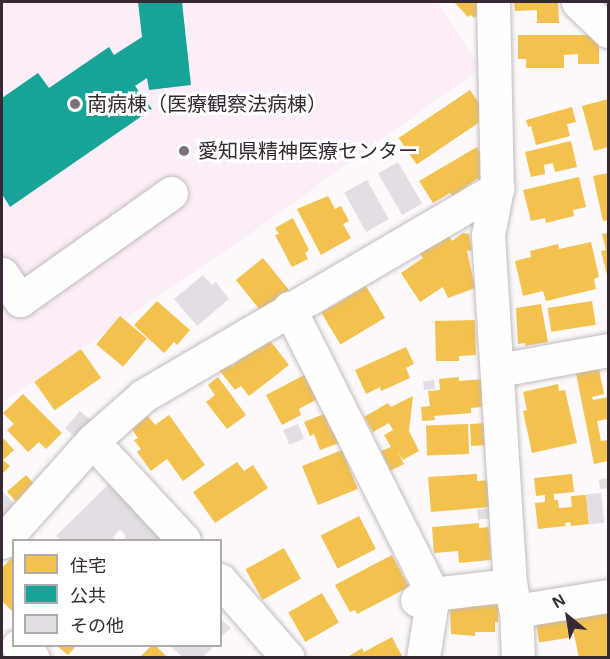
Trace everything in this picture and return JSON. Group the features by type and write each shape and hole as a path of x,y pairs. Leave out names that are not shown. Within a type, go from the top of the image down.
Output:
{"street":[{"path":"493,2 497,188 488,235 518,657"},
{"path":"578,2 609,31"},
{"path":"2,542 92,441 143,396 289,308 497,188"},
{"path":"2,274 20,300 171,193"},
{"path":"289,308 425,597 423,657"},
{"path":"499,370 609,350"},
{"path":"92,441 183,539"},
{"path":"222,582 288,657"},
{"path":"425,597 609,596"},
{"path":"20,647 33,657"}],"shaded area":[{"name":"愛知県精神医療センター","path":"2,2 437,2 481,68 251,233 2,403"}],"building: 住宅":[{"path":"454,2 480,2 485,7 474,18 471,15 468,17"},
{"path":"514,2 558,2 559,23 537,23 537,10 515,11"},
{"path":"518,35 599,35 599,64 578,64 578,54 564,55 564,68 526,68 526,59 518,59"},
{"path":"470,90 488,117 417,165 399,138"},
{"path":"608,99 608,147 594,151 582,106"},
{"path":"572,107 576,122 567,124 570,136 536,145 531,126 528,127 526,120"},
{"path":"571,141 577,167 555,172 553,163 544,165 545,174 531,177 525,152"},
{"path":"477,147 490,169 481,185 478,178 453,196 450,193 433,203 419,181"},
{"path":"608,173 608,220 603,221 593,176"},
{"path":"579,177 586,207 573,210 574,216 546,223 545,218 531,221 523,190"},
{"path":"328,196 335,209 341,206 349,221 343,224 351,238 321,255 297,209"},
{"path":"293,218 309,250 305,253 308,259 292,267 275,235 279,234 275,228"},
{"path":"446,232 452,241 463,233 469,234 472,250 467,251 475,288 448,298 443,287 420,302 401,273 423,258 417,250"},
{"path":"608,233 608,279 601,251 606,250 602,234"},
{"path":"591,242 599,277 594,279 596,289 546,301 543,291 523,296 515,261 531,257 530,251 558,244 559,249"},
{"path":"263,258 289,290 262,312 236,280"},
{"path":"366,286 385,318 340,344 321,313"},
{"path":"157,301 190,330 177,345 174,342 164,353 134,325"},
{"path":"592,301 596,325 551,332 548,308"},
{"path":"541,304 548,342 525,346 525,343 518,344 516,308"},
{"path":"120,316 147,338 123,367 96,344"},
{"path":"475,320 476,355 459,356 459,361 436,361 435,321"},
{"path":"268,338 289,365 249,396 241,386 235,390 219,370 229,363 232,366"},
{"path":"406,347 414,364 406,368 410,378 381,391 380,387 366,394 355,370"},
{"path":"81,349 101,378 54,410 34,382"},
{"path":"599,369 604,394 592,397 593,400 608,397 608,419 597,421 601,441 608,440 608,461 594,464 576,373"},
{"path":"312,371 325,395 299,409 301,415 282,425 266,395"},
{"path":"218,377 246,415 227,429 206,402 215,395 208,385"},
{"path":"459,377 459,381 485,379 487,394 481,395 482,407 471,408 471,413 434,416 435,420 422,421 421,407 430,406 428,391 440,390 439,379"},
{"path":"558,384 559,391 565,390 577,443 532,453 523,411 527,410 523,392"},
{"path":"23,394 62,433 46,449 39,442 28,452 7,430 14,424 3,413"},
{"path":"413,396 409,431 419,451 403,460 398,452 404,464 390,471 381,451 391,447 384,435 393,430 389,423 373,432 364,417 388,403 391,407"},
{"path":"339,408 347,440 320,450 314,434 310,436 304,422"},
{"path":"169,415 205,465 183,481 167,459 151,471 137,452 141,449 134,440 138,438 131,428 148,416 155,425"},
{"path":"488,423 489,445 471,446 470,424"},
{"path":"468,424 469,454 427,455 426,425"},
{"path":"2,437 14,450 3,460 10,466 2,474"},
{"path":"342,450 358,489 318,505 302,466"},
{"path":"237,462 244,471 253,465 268,488 215,523 193,492"},
{"path":"477,474 477,481 489,480 491,507 431,512 428,477"},
{"path":"572,474 574,492 554,494 554,500 558,500 559,508 572,507 571,496 586,495 589,524 571,526 570,522 565,523 566,526 538,529 535,503 545,502 545,495 536,496 534,478"},
{"path":"26,475 39,490 20,506 7,491"},
{"path":"359,516 376,549 337,568 321,536"},
{"path":"479,523 479,528 489,527 491,560 459,563 458,551 434,553 432,527"},
{"path":"284,548 301,579 262,600 246,569"},
{"path":"392,555 409,587 357,614 355,610 350,612 335,585"},
{"path":"12,557 12,611 2,601 2,568"},
{"path":"322,593 339,622 305,642 288,612"},
{"path":"498,605 498,622 495,622 495,632 475,632 475,636 451,634 450,606"},
{"path":"608,612 608,658 579,658 571,620"},
{"path":"566,620 569,638 539,642 536,625"},
{"path":"392,637 403,658 346,658 362,648 364,652"},
{"path":"58,647 75,647 68,655"},
{"path":"150,647 157,647 168,658 139,658"}],"building: 公共":[{"name":"南病棟（医療観察法病棟）","path":"138,2 182,2 191,85 149,90 147,78 135,86 152,109 10,207 2,194 2,98 38,73 49,88 109,47 114,55 142,37"}],"building: その他":[{"path":"398,162 422,204 402,215 378,174"},
{"path":"367,180 389,219 366,232 344,193"},
{"path":"203,275 212,285 216,282 229,299 197,326 174,299"},
{"path":"434,380 435,389 424,390 423,381"},
{"path":"80,411 100,428 85,445 65,429"},
{"path":"298,424 304,439 289,445 283,430"},
{"path":"115,478 169,534 163,539 123,539 126,536 120,530 113,537 115,539 59,539 56,536"},
{"path":"608,478 608,488 600,489 599,480"},
{"path":"2,491 17,507 2,522"},
{"path":"601,493 604,523 589,524 586,495"},
{"path":"492,508 493,518 478,520 477,510"},
{"path":"222,620 231,628 222,636"},
{"path":"172,647 213,647 202,658 183,658"}],"place":[{"name":"南病棟（医療観察法病棟）","path":"75,104"},
{"name":"愛知県精神医療センター","path":"184,151"}]}
